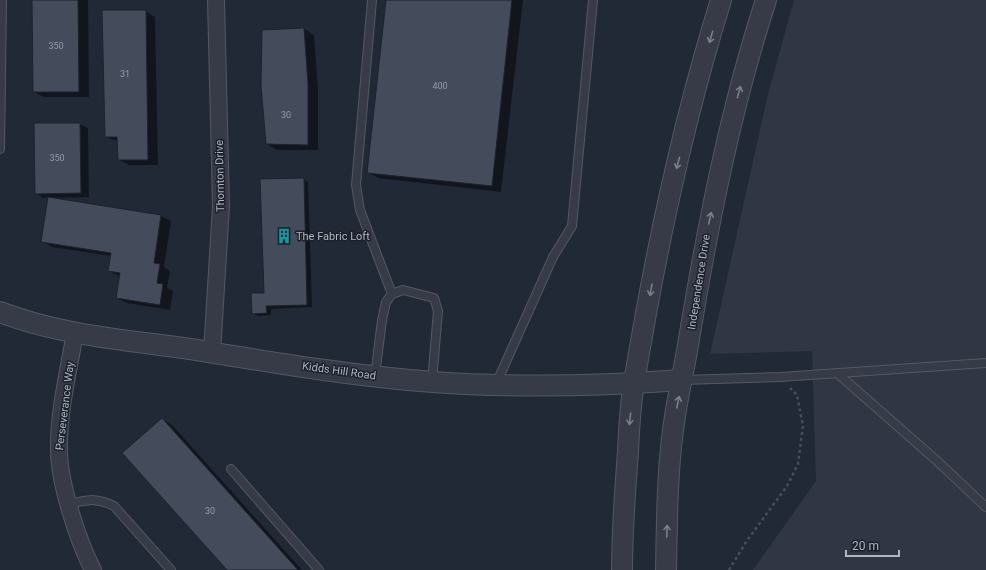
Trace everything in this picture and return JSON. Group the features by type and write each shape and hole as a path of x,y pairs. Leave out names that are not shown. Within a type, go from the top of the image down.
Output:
{"street":[{"name":"Thornton Drive","path":"212,353 221,206 216,0"},
{"path":"622,570 625,493 634,384 655,263 672,183 692,102 721,0"},
{"name":"Independence Drive","path":"666,570 668,491 675,417 707,230 728,131 766,0"},
{"name":"Kidds Hill Road","path":"0,312 74,332 375,376 432,382 496,385 634,384 682,380"},
{"name":"Perseverance Way","path":"74,332 58,450 68,504 93,570"}],"lane":[{"path":"0,149 2,0"},
{"path":"372,0 356,184 360,210 392,294"},
{"path":"496,385 553,257 572,226 593,0"},
{"path":"375,376 382,320 386,302 392,294 403,290 434,298 438,310 432,382"},
{"path":"682,380 780,377 986,363"},
{"path":"837,373 936,460 986,507"},
{"path":"231,469 319,570"},
{"path":"68,504 96,499 102,500 114,506 171,570"}],"path":[{"path":"729,570 746,542 787,486 798,464 802,426 800,409 797,395 780,377"}],"shaded area":[{"path":"794,0 986,0 986,570 753,570 816,481 812,351 710,354 768,94"}],"building":[{"path":"32,0 78,0 79,92 33,92"},
{"path":"386,0 512,0 492,186 367,173"},
{"path":"102,10 146,10 148,160 118,160 117,137 105,137"},
{"path":"304,28 308,84 308,145 266,144 261,86 262,30"},
{"path":"34,123 80,123 81,193 35,194"},
{"name":"The Fabric Loft","path":"304,178 307,305 266,306 267,313 252,314 251,293 264,293 260,179"},
{"path":"48,197 161,215 154,263 160,264 157,283 163,284 160,305 116,298 120,273 108,271 111,253 41,242"},
{"path":"162,418 298,570 227,570 122,453"}],"place":[{"name":"The Fabric Loft","path":"284,236"}]}
